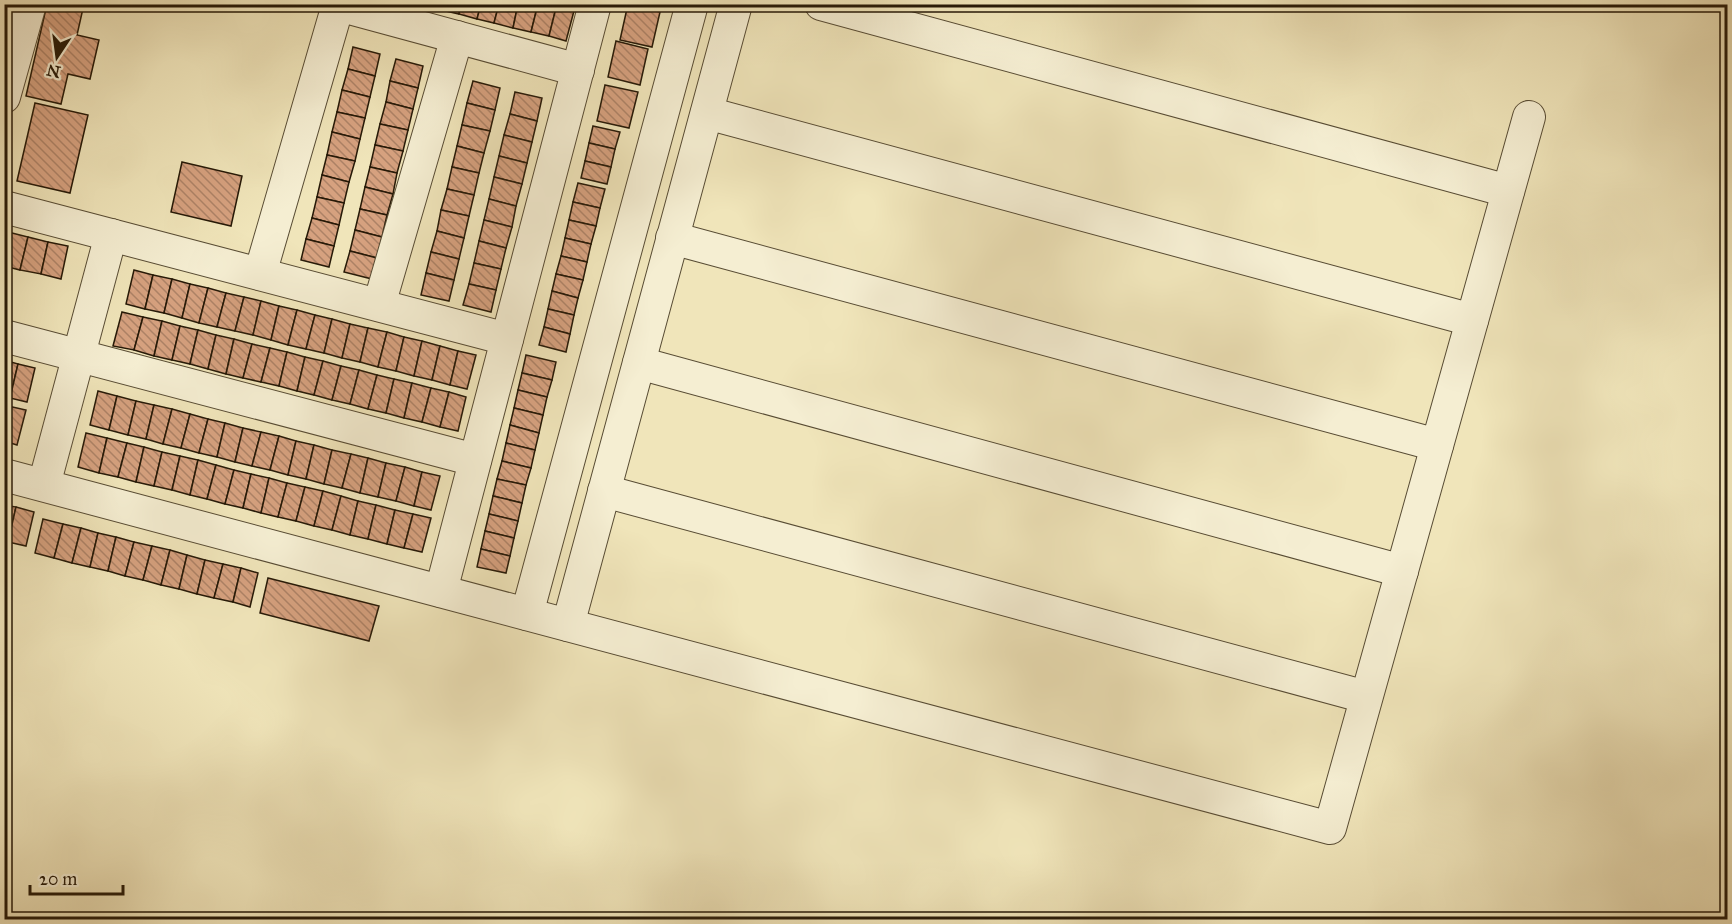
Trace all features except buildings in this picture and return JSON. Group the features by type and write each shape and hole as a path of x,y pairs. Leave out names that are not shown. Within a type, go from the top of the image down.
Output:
{"street":[{"path":"4,97 30,4"},
{"path":"441,591 595,4"},
{"path":"527,614 692,4"},
{"path":"568,625 736,4"},
{"path":"821,4 1508,191"},
{"path":"260,274 337,5 578,70"},
{"path":"379,305 457,37"},
{"path":"706,112 1472,320"},
{"path":"4,475 1330,828 1529,117"},
{"path":"4,207 507,339"},
{"path":"44,485 111,235"},
{"path":"672,237 1437,445"},
{"path":"4,336 475,460"},
{"path":"639,363 1402,571"},
{"path":"604,491 1366,697"}]}
